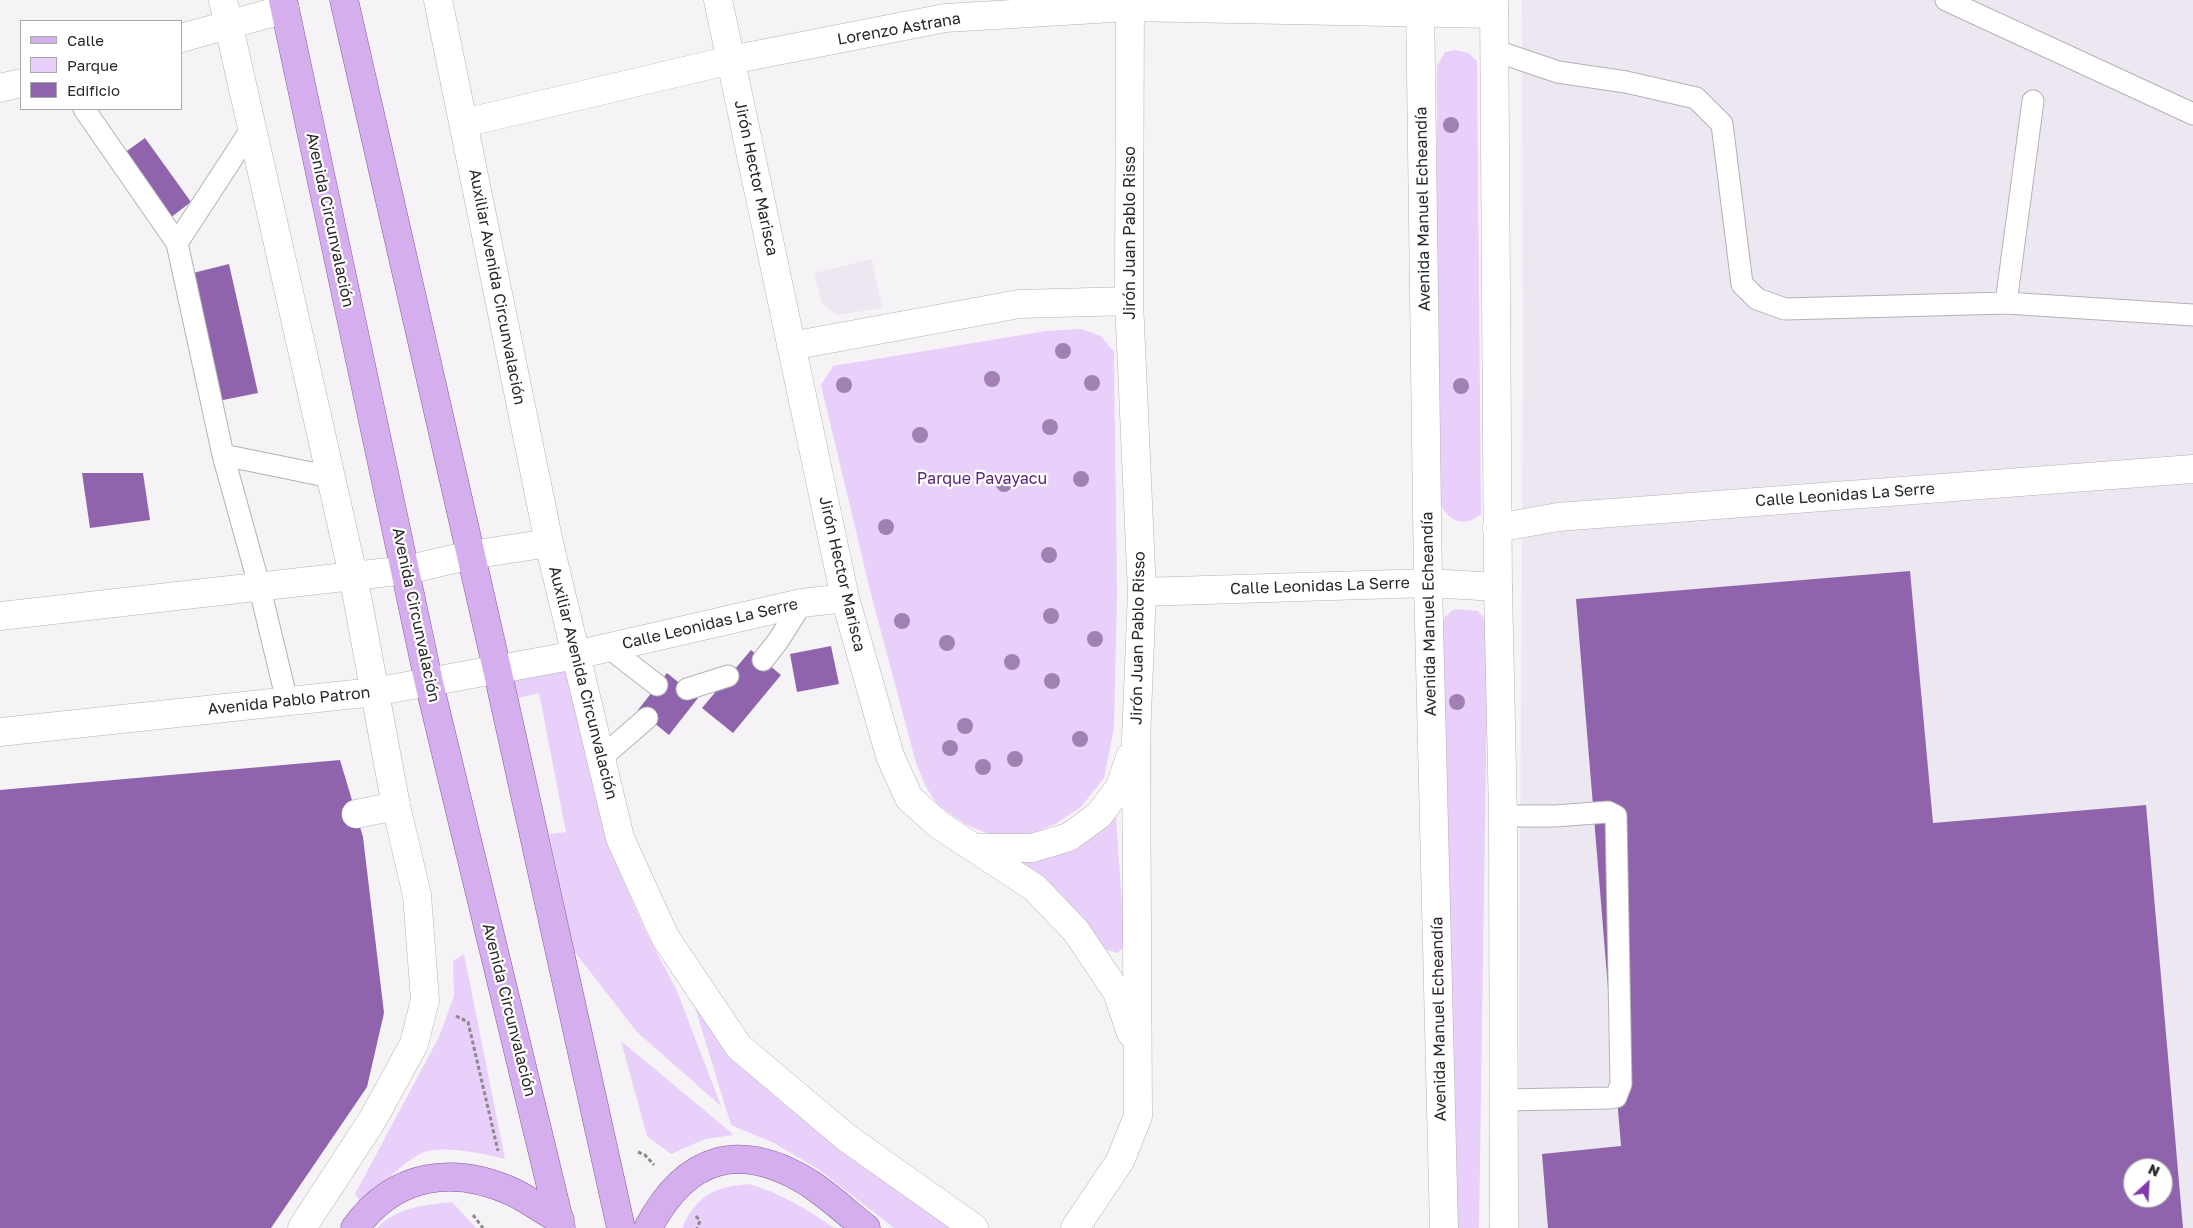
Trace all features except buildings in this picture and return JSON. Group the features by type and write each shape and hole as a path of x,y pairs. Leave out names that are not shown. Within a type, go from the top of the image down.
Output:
{"main road":[{"path":"344,0 497,669 621,1228"},
{"name":"Avenida Circunvalación","path":"284,5 430,682 560,1224"},
{"path":"648,1228 675,1190 691,1174 708,1164 729,1158 750,1160 792,1173 810,1184 866,1228"},
{"path":"355,1228 374,1206 405,1185 438,1177 468,1178 513,1192 560,1224"}],"street":[{"name":"Auxiliar Avenida Circunvalación","path":"438,0 549,543 620,838 665,936 739,1047 847,1138 974,1228"},
{"name":"Jirón Hector Marisca","path":"718,0 845,598 890,756 910,798 939,825 1035,888 1076,931 1117,992 1138,1053"},
{"name":"Lorenzo Astrana","path":"464,123 730,60 945,18 1130,3 1494,7"},
{"name":"Jirón Juan Pablo Risso","path":"1075,1228 1120,1160 1138,1116 1136,738 1142,592 1129,301 1130,3"},
{"path":"182,37 226,12 284,5"},
{"name":"Avenida Manuel Echeandía","path":"1420,7 1428,583 1444,1228"},
{"path":"1494,7 1496,51 1497,528 1503,816 1504,1228"},
{"path":"226,12 353,575 396,806 417,895 425,1000 414,1044 373,1119 302,1228"},
{"path":"0,88 20,83"},
{"path":"791,346 1019,304 1129,301"},
{"name":"Calle Leonidas La Serre","path":"1497,528 1558,517 2193,469"},
{"path":"0,616 259,585 406,570 471,555 549,543"},
{"name":"Calle Leonidas La Serre","path":"1142,592 1428,583 1498,586"},
{"name":"Calle Leonidas La Serre","path":"576,655 802,603 845,598"},
{"name":"Avenida Pablo Patron","path":"0,732 374,692 576,655"},
{"path":"976,848 1032,848 1069,837 1099,815 1120,787 1136,738"},
{"path":"356,814 396,806"}],"lane":[{"path":"1946,0 2193,114"},
{"path":"1496,51 1558,72 1626,82 1696,98 1722,124 1742,284 1757,298 1785,309 2006,303 2193,315"},
{"path":"2006,303 2033,101"},
{"path":"85,110 177,243 223,455 259,585 287,700"},
{"path":"177,243 252,128"},
{"path":"223,455 331,477"},
{"path":"763,660 778,641 802,603"},
{"path":"609,648 657,685"},
{"path":"687,689 728,676"},
{"path":"601,758 647,718"},
{"path":"1503,816 1555,816 1608,812 1616,816 1621,1084 1616,1097 1610,1098 1505,1100"}],"path":[{"path":"425,1000 468,1022 498,1150 470,1212 483,1228"}],"shaded area":[{"path":"1522,0 2193,0 2193,1228 1518,1228 1523,361"},
{"path":"872,259 882,308 837,315 822,303 814,273"}],"green space":[{"path":"1455,50 1468,53 1477,61 1481,514 1465,522 1453,519 1443,509 1436,493 1437,66 1445,52"},
{"name":"Parque Pavayacu","path":"1081,329 1101,336 1114,352 1117,592 1114,728 1104,778 1081,807 1055,824 1020,838 993,836 965,824 938,805 926,787 916,763 871,594 821,385 833,366 1046,331"},
{"path":"1454,609 1478,611 1488,623 1479,1228 1445,1228 1441,626 1445,617"},
{"path":"567,664 613,857 644,928 677,991 721,1106 637,1032 574,951 549,834 566,832 539,693 519,698 513,677"},
{"path":"1116,818 1125,946 1117,953 1104,949 1013,859"},
{"path":"464,954 505,1159 456,1150 428,1151 411,1159 361,1203 355,1194 439,1037 454,996 453,961"},
{"path":"694,1004 737,1064 845,1154 950,1228 894,1228 818,1169 774,1143 731,1125"},
{"path":"621,1041 734,1135 705,1139 671,1154 647,1136"},
{"path":"749,1184 793,1202 834,1228 682,1228 694,1208 708,1195 737,1185"},
{"path":"452,1202 476,1228 377,1228 402,1211"}]}
